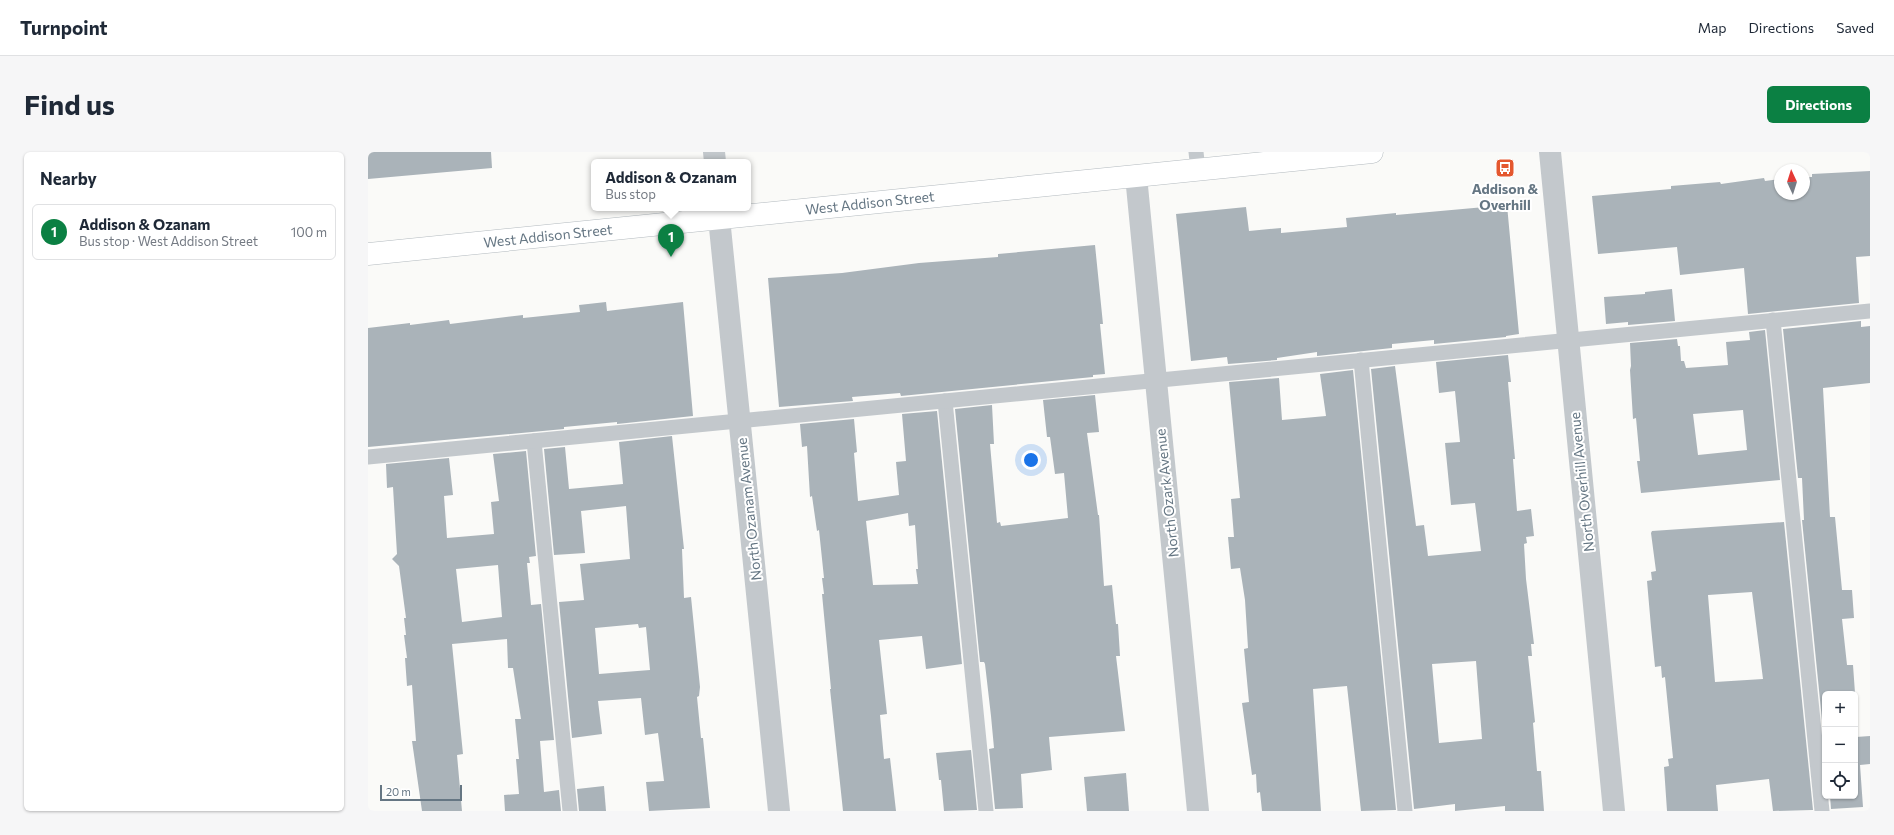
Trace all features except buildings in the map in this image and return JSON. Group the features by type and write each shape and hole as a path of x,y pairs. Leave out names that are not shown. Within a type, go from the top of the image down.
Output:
{"street":[{"name":"West Addison Street","path":"751,210 1136,176 1197,161 1372,152"},
{"name":"North Overhill Avenue","path":"1550,152 1614,811"},
{"name":"North Ozark Avenue","path":"1136,176 1198,811"},
{"name":"West Addison Street","path":"368,254 742,211"},
{"name":"North Ozanam Avenue","path":"719,213 780,811"}],"lane":[{"path":"368,457 1870,310"},
{"path":"1773,320 1822,811"},
{"path":"1361,360 1405,811"},
{"path":"945,401 986,811"},
{"path":"534,441 570,811"}],"place":[{"name":"Addison & Overhill","path":"1505,168"},
{"name":"Addison & Ozanam","path":"671,257"}]}
